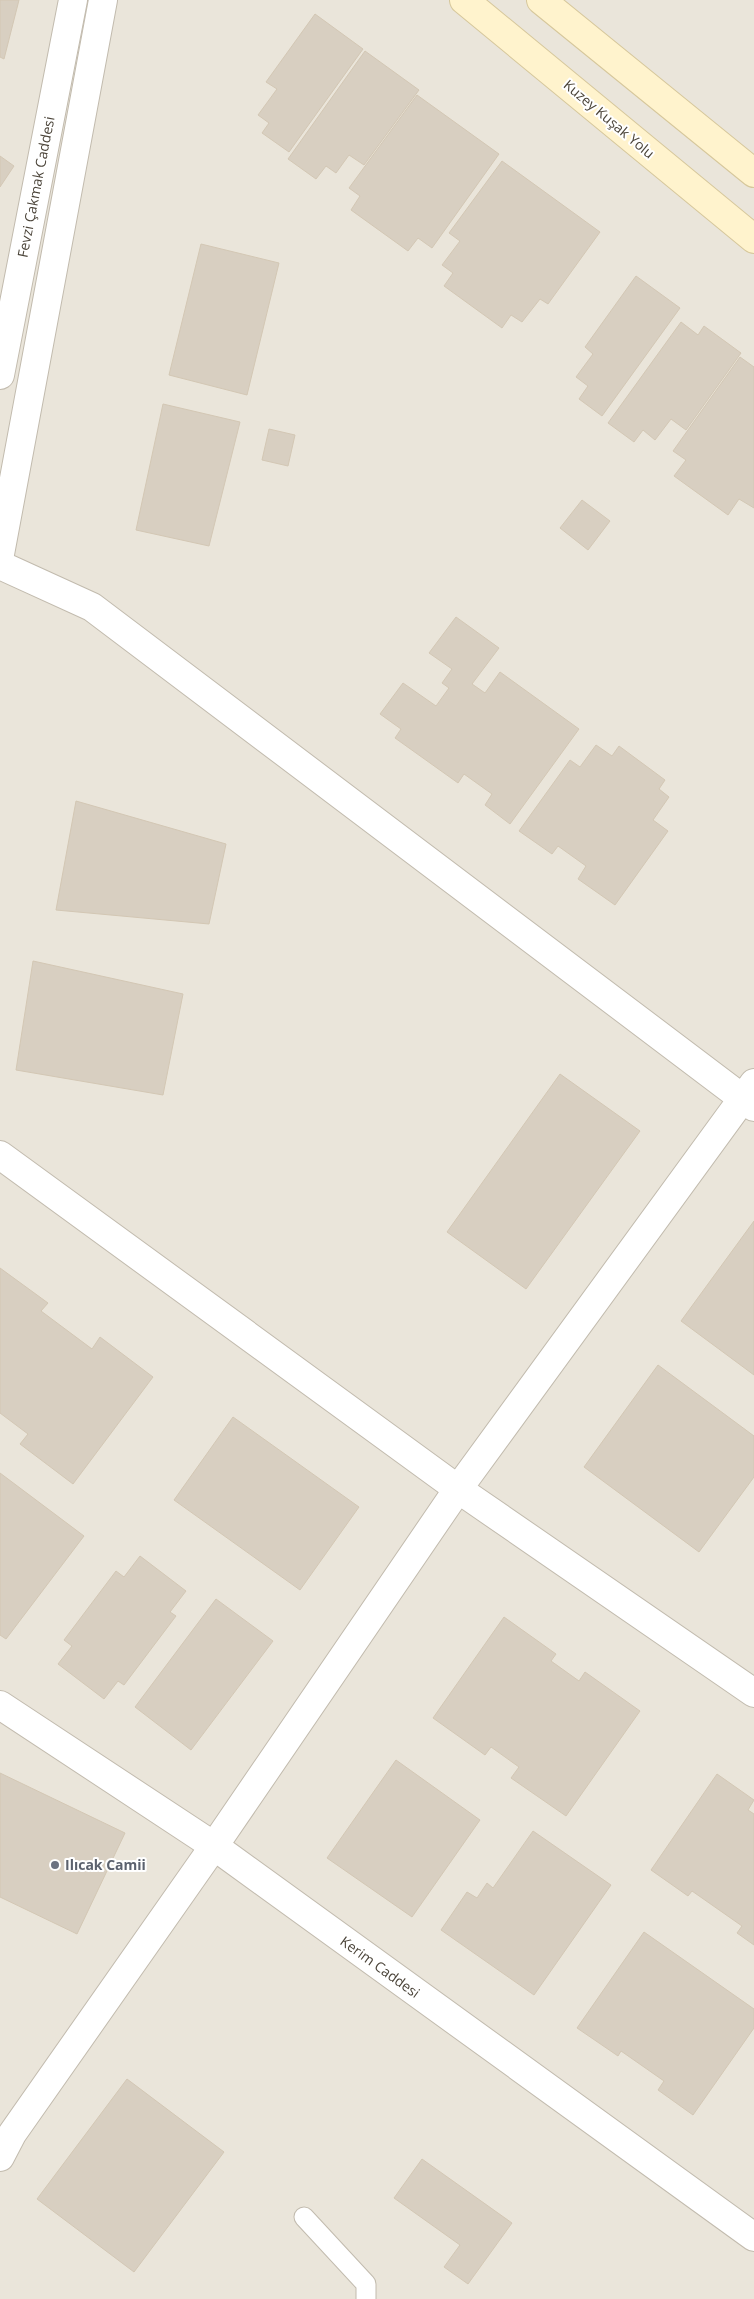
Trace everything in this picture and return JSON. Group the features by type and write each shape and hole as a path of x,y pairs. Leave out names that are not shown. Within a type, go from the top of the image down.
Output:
{"main road":[{"name":"Kuzey Kuşak Yolu","path":"464,0 754,239"},
{"path":"541,0 754,172"}],"street":[{"name":"Fevzi Çakmak Caddesi","path":"0,375 73,0"},
{"path":"0,554 104,0"},
{"path":"0,565 92,607 750,1096 458,1488 214,1846 12,2134 0,2157"},
{"path":"0,1156 458,1488 754,1693"},
{"name":"Kerim Caddesi","path":"0,1705 214,1846 754,2237"}],"lane":[{"path":"304,2217 366,2284 366,2299"}],"shaded area":[{"path":"0,0 754,0 754,2299 0,2299"}],"building":[{"path":"0,0 19,0 4,59 0,57"},
{"path":"315,14 363,49 289,152 262,133 269,123 258,115 277,89 266,82"},
{"path":"365,51 419,90 364,165 349,155 336,173 326,166 316,179 288,159"},
{"path":"417,95 499,154 432,248 418,238 408,251 351,210 360,196 349,188"},
{"path":"0,156 14,166 0,187"},
{"path":"502,161 600,232 548,304 540,299 522,322 511,315 502,328 444,286 453,273 442,265 460,241 449,233"},
{"path":"201,244 279,263 247,395 169,375"},
{"path":"636,276 680,308 602,416 579,399 588,386 576,377 593,354 585,347"},
{"path":"681,322 698,335 704,326 741,353 686,430 671,419 655,440 643,430 634,442 608,423"},
{"path":"740,357 754,367 754,508 739,499 728,515 674,476 686,460 673,451"},
{"path":"163,404 240,422 209,546 136,530"},
{"path":"269,429 295,435 288,466 262,460"},
{"path":"582,500 610,521 588,550 560,528"},
{"path":"456,617 499,648 472,684 485,693 500,672 579,729 510,824 485,805 492,794 464,774 458,783 395,738 401,729 380,714 403,683 436,706 449,688 442,683 452,669 429,653"},
{"path":"596,745 612,756 619,746 665,780 659,789 669,797 653,820 668,831 615,905 578,879 586,866 558,846 552,854 519,831 570,760 580,767"},
{"path":"76,801 226,844 209,924 56,910"},
{"path":"33,961 183,994 163,1095 16,1070"},
{"path":"560,1074 640,1131 526,1289 447,1232"},
{"path":"754,1221 754,1375 681,1321"},
{"path":"0,1268 48,1303 41,1311 92,1349 100,1337 153,1377 73,1484 20,1444 28,1434 0,1413"},
{"path":"658,1365 754,1436 754,1477 699,1552 584,1467"},
{"path":"233,1417 359,1507 300,1590 174,1500"},
{"path":"0,1473 84,1536 6,1639 0,1635"},
{"path":"140,1556 186,1591 170,1612 176,1616 124,1685 118,1681 104,1699 58,1664 72,1646 64,1640 116,1571 124,1577"},
{"path":"216,1599 273,1641 191,1750 135,1707"},
{"path":"504,1617 556,1654 551,1661 579,1681 585,1672 640,1711 566,1816 511,1778 519,1767 491,1747 485,1755 433,1718"},
{"path":"396,1760 480,1820 412,1917 327,1858"},
{"name":"Ilıcak Camii","path":"0,1773 125,1833 77,1934 0,1897"},
{"path":"717,1774 754,1800 748,1810 754,1814 754,1945 737,1933 742,1926 692,1891 688,1896 651,1870"},
{"path":"533,1831 611,1885 534,1995 441,1930 467,1892 477,1898 487,1883 493,1888"},
{"path":"644,1932 754,2009 754,2028 693,2115 658,2090 664,2081 621,2051 618,2056 577,2028"},
{"path":"127,2079 224,2152 134,2272 37,2199"},
{"path":"422,2159 512,2223 468,2284 444,2267 460,2245 394,2198"}],"place":[{"name":"Ilıcak Camii","path":"55,1865"}]}
